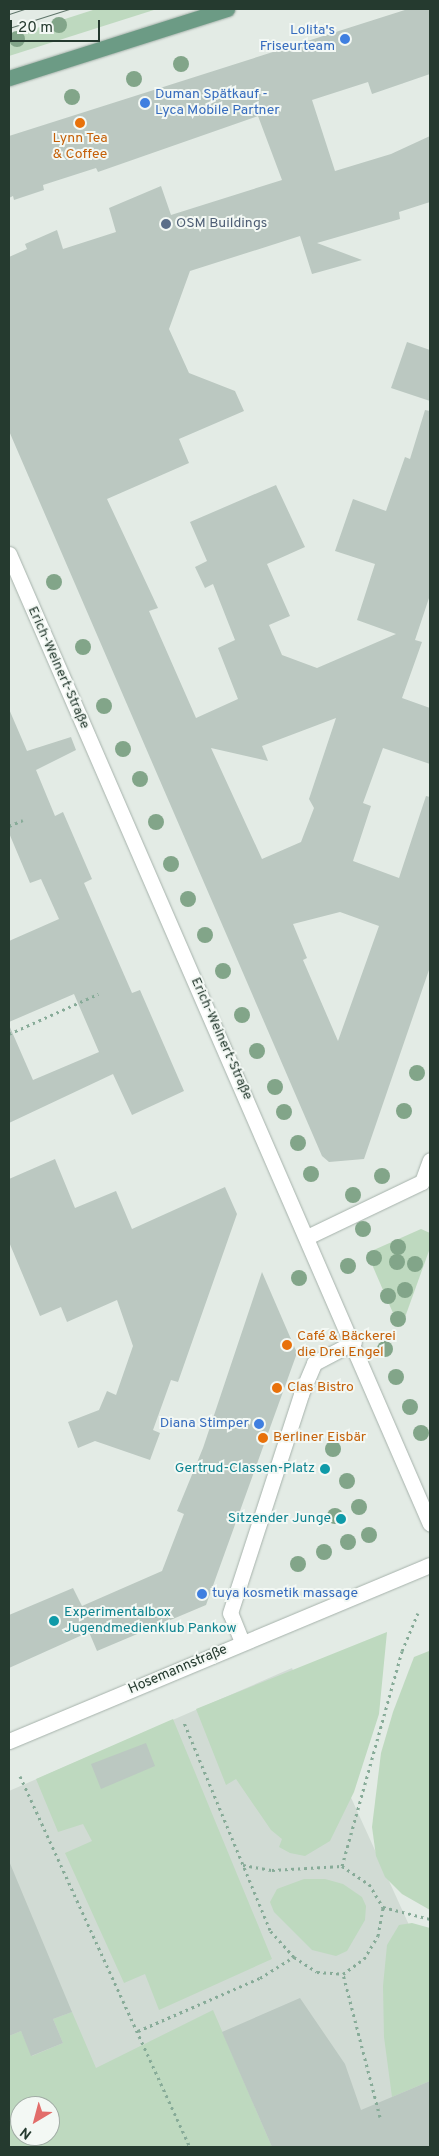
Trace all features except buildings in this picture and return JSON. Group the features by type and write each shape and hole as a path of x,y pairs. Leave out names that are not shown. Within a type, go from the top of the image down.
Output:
{"main road":[{"path":"9,78 227,9"}],"street":[{"name":"Erich-Weinert-Straße","path":"9,554 354,1342 430,1524"},
{"path":"307,1238 422,1182 430,1160"},
{"path":"242,1642 230,1613 301,1394 314,1363 354,1342"},
{"name":"Hosemannstraße","path":"9,1741 430,1565"}],"path":[{"path":"9,826 23,820"},
{"path":"9,1034 98,994"},
{"path":"342,1866 382,1730 402,1651 418,1613"},
{"path":"183,1720 243,1865 270,1930 294,1957 317,1972 342,1974 364,1959 378,1936 383,1907 369,1884 342,1866 272,1870 243,1865"},
{"path":"20,1776 190,2147"},
{"path":"383,1907 430,1919"},
{"path":"138,2032 260,1978 294,1957"},
{"path":"342,1974 380,2117"}],"shaded area":[{"path":"292,1668 430,1971 430,2147 9,2147 9,1791"}],"green space":[{"path":"96,9 157,9 9,56 9,37"},
{"path":"421,1229 430,1233 430,1248 404,1320 396,1320 367,1253"},
{"path":"387,1632 379,1714 354,1792 330,1841 305,1856 290,1853 279,1847 282,1839 271,1830 236,1779 226,1785 196,1709"},
{"path":"429,1651 430,1910 402,1894 385,1877 376,1856 372,1827 381,1753 393,1712 414,1657"},
{"path":"173,1719 272,1959 159,2010 145,1974 124,1983 65,1853 92,1841 83,1824 58,1832 36,1779"},
{"path":"304,1879 325,1879 343,1884 362,1897 366,1906 365,1920 347,1951 336,1956 312,1950 274,1912 270,1902 277,1889"},
{"path":"412,1923 430,1928 430,2081 392,2097 384,2037 383,1986 387,1945 399,1925"},
{"path":"213,2010 272,2147 9,2147 9,2036 21,2031 32,2056 63,2043 53,2019 72,2012 96,2068"}],"tram line":[{"path":"9,14 24,9"},
{"path":"9,28 69,9"}],"place":[{"name":"Lolita's Friseurteam","path":"345,39"},
{"name":"Duman Spätkauf - Lyca Mobile Partner","path":"145,103"},
{"name":"Lynn Tea & Coffee","path":"80,123"},
{"name":"OSM Buildings","path":"166,224"},
{"name":"Café & Bäckerei die Drei Engel","path":"287,1345"},
{"name":"Clas Bistro","path":"277,1388"},
{"name":"Diana Stimper","path":"259,1424"},
{"name":"Berliner Eisbär","path":"263,1438"},
{"name":"Gertrud-Classen-Platz","path":"325,1469"},
{"name":"Sitzender Junge","path":"341,1519"},
{"name":"tuya kosmetik massage","path":"202,1594"},
{"name":"Experimentalbox Jugendmedienklub Pankow","path":"54,1621"}]}
